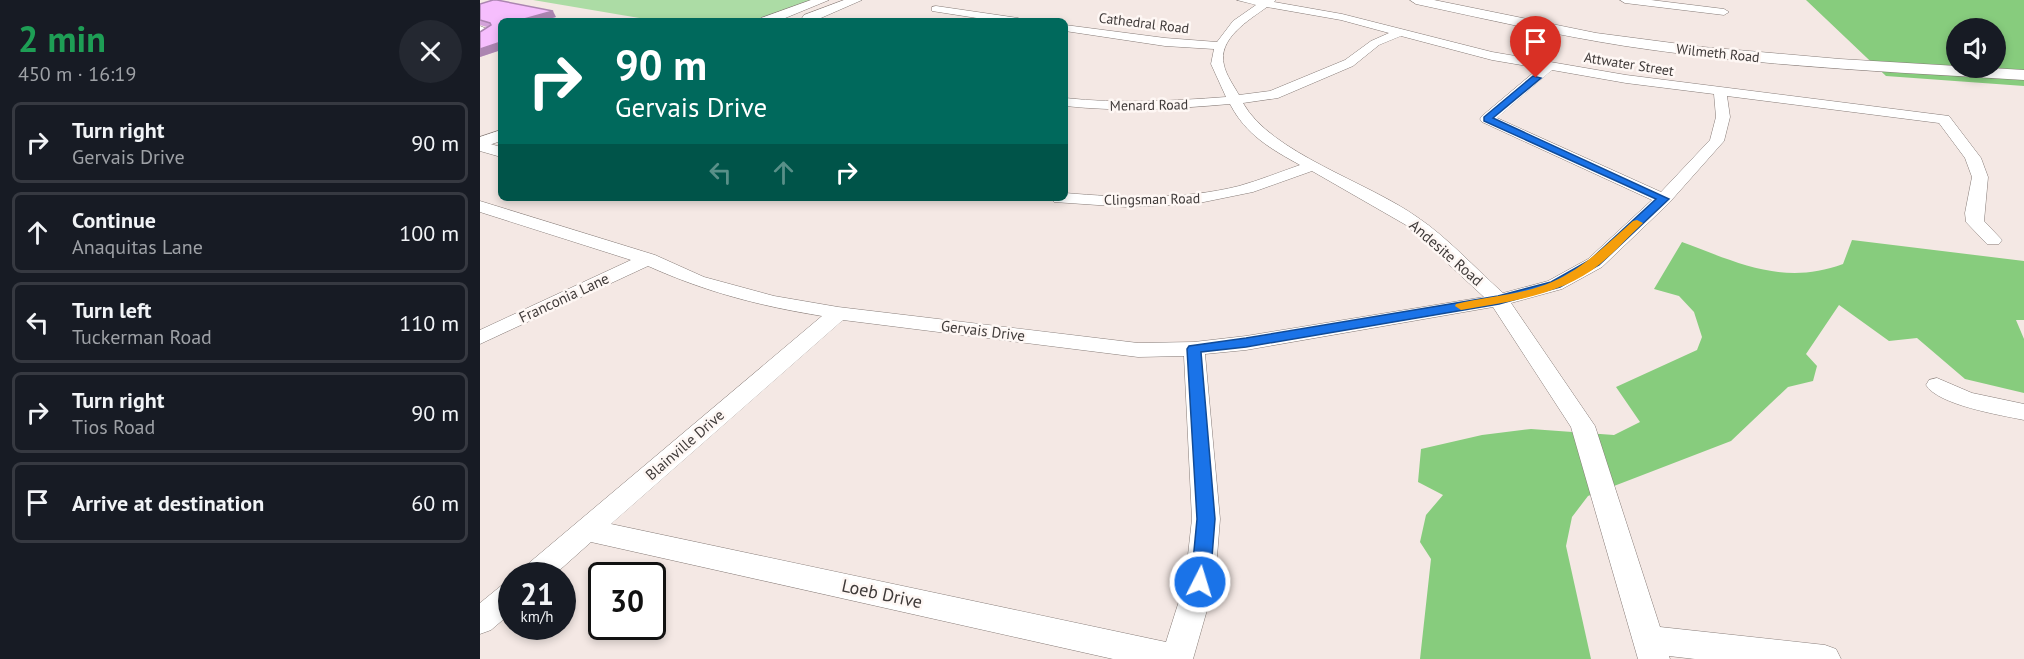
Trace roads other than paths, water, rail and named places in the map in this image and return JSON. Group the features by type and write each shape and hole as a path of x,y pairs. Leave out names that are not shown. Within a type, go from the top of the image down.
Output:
{"street":[{"path":"774,18 824,0"},
{"path":"809,18 856,0"},
{"path":"957,0 936,9 998,18"},
{"name":"Attwater Street","path":"1242,0 1269,2 1342,17 1492,56 1549,66 1720,93 1944,119 1972,158 1980,177 1974,213 1975,222 1993,240"},
{"name":"Wilmeth Road","path":"1416,0 1570,32 1656,46 1796,61 2024,75"},
{"name":"Wilmeth Road","path":"1466,0 1650,34 1736,44 1946,58"},
{"path":"1625,0 1724,12 1715,0"},
{"path":"1220,46 1237,23 1269,2"},
{"name":"Cathedral Road","path":"1068,28 1165,42 1220,46"},
{"name":"Menard Road","path":"1068,102 1128,106 1234,100 1273,95 1349,63 1375,43 1400,32"},
{"name":"Andesite Road","path":"1220,46 1217,64 1234,100 1244,118 1269,142 1371,196 1412,221 1499,300 1583,426 1651,650"},
{"path":"2006,63 2024,64"},
{"path":"1549,66 1487,119 1663,199"},
{"name":"Gervais Drive","path":"480,206 648,259 696,281 772,302 838,313 1138,350 1194,349 1246,343 1499,300 1555,285 1594,262 1663,199 1717,141 1723,117 1720,93"},
{"path":"480,125 498,118"},
{"path":"480,144 498,136"},
{"path":"480,144 498,151"},
{"name":"Clingsman Road","path":"1068,198 1141,202 1206,198 1239,191 1312,166"},
{"path":"480,206 498,198"},
{"name":"Franconia Lane","path":"480,338 648,259"},
{"name":"Blainville Drive","path":"549,562 838,313"},
{"path":"1177,659 1200,582 1206,519 1194,349"},
{"path":"1937,385 1966,399 2024,412"},
{"name":"Loeb Drive","path":"587,530 1177,659"},
{"path":"480,621 498,606"},
{"path":"1651,650 1825,659"}]}
